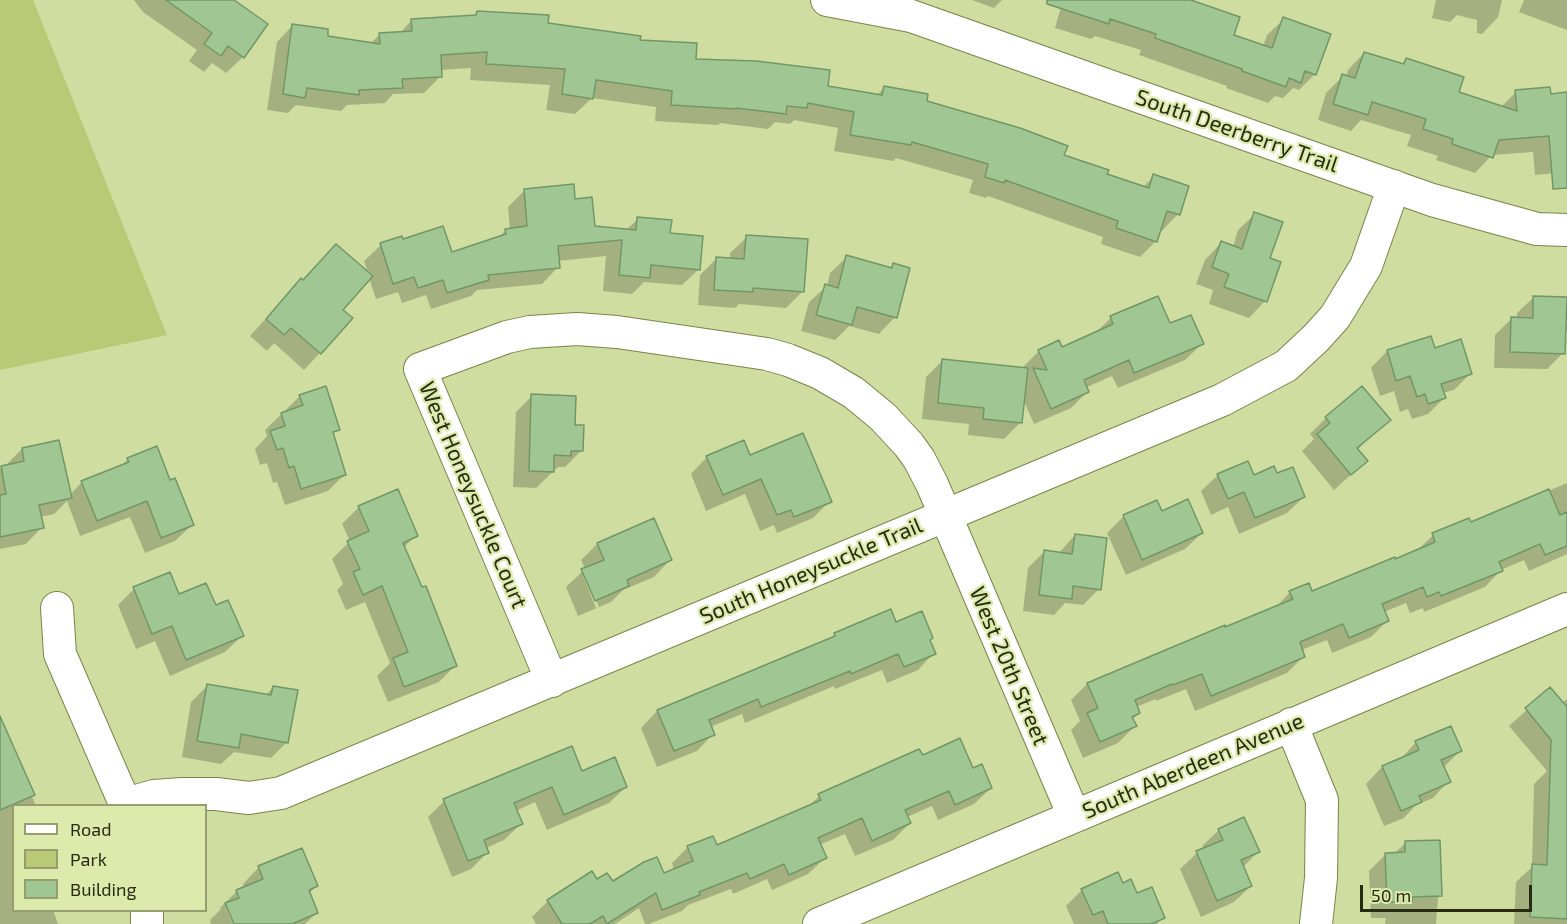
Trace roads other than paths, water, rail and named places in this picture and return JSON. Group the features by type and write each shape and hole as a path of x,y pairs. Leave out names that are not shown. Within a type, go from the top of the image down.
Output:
{"street":[{"name":"South Deerberry Trail","path":"827,0 912,8 1432,200 1537,229 1567,230"},
{"name":"South Honeysuckle Trail","path":"129,804 154,796 173,794 216,794 249,798 281,793 1222,400 1286,366 1335,317 1366,266 1394,186"},
{"name":"West Honeysuckle Court","path":"552,681 420,369 507,337 530,332 577,329 617,332 767,354 820,373 854,393 883,417 919,459 944,515"},
{"name":"West 20th Street","path":"944,515 1074,816"},
{"path":"57,608 60,654 126,804"},
{"name":"South Aberdeen Avenue","path":"819,924 1567,609"},
{"path":"1291,724 1322,800 1322,857 1316,924"}]}
